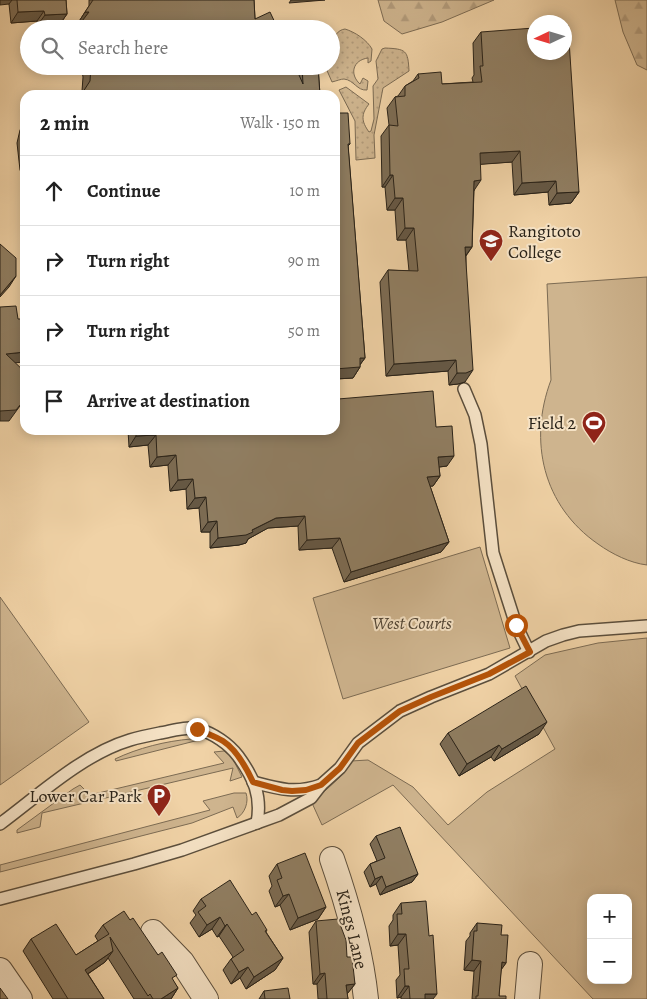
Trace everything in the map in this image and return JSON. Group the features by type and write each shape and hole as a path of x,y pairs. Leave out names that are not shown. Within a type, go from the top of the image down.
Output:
{"street":[{"name":"Kings Lane","path":"332,859 347,901 358,944 366,999"},
{"path":"153,932 182,962 206,999"},
{"path":"527,999 530,964"},
{"path":"0,970 20,999"}],"lane":[{"path":"464,389 475,416 482,444 493,553 516,625 530,652"},
{"path":"0,899 182,850 298,806 311,798 321,785 340,768 358,743 400,711 489,674 530,652 546,641 579,631 647,626"},
{"path":"0,824 71,771 103,752 130,740 177,729 197,729 223,741 234,751 245,766 258,795 260,808 257,823"},
{"path":"253,782 292,791 306,790 321,785"}],"green space":[{"path":"378,0 494,0 442,22 402,34 384,21"},
{"path":"615,0 647,0 647,70 637,65 623,32"},
{"path":"345,29 353,32 367,42 372,49 371,61 368,63 368,58 363,59 354,68 354,76 360,84 363,78 368,81 367,90 361,89 344,79 332,82 329,75 340,75 340,31"},
{"path":"382,49 402,50 407,55 409,71 383,88 374,135 375,158 356,160 355,121 339,90 346,87 369,104 364,111 363,121 369,132 371,131 374,119 373,86 378,79 376,61"},
{"name":"Field 2","path":"647,277 647,565 615,555 603,548 579,529 564,511 545,471 541,449 541,426 544,403 551,380 547,284"},
{"name":"West Courts","path":"480,547 510,648 343,699 313,598"},
{"path":"0,597 89,722 0,785"},
{"path":"647,638 647,999 593,999 393,785 322,825 312,803 341,776 351,761 368,760 413,787 448,825 487,792 555,749 515,676 545,655 598,643"},
{"path":"191,739 199,740 116,761 115,759 152,746"},
{"path":"224,751 232,757 242,777 230,781 233,768 42,813 40,827 17,833 17,830 80,785 90,795 224,763 214,752"},
{"path":"234,793 246,793 247,796 247,804 237,818 233,807 192,823 0,872 0,865 210,810 203,801"}],"building":[{"path":"17,0 66,0 67,14 45,15 44,11 18,12"},
{"path":"93,0 254,0 255,19 270,12 274,20 83,20 89,12 85,12"},
{"path":"527,29 527,60 570,60 579,192 557,193 556,181 522,183 520,151 480,153 481,180 474,181 472,247 465,247 473,370 466,373 457,373 456,360 394,364 388,270 418,271 414,228 405,228 403,198 395,198 393,175 390,175 389,125 398,126 395,97 405,96 405,86 419,78 418,74 441,72 442,84 482,82 480,66 483,66 481,32"},
{"path":"90,75 299,75 303,84 302,75 319,75 320,90 84,90 90,81"},
{"path":"340,113 348,113 350,144 348,144 365,358 360,358 360,367 340,369"},
{"path":"0,244 16,258 16,276 0,295"},
{"path":"16,306 18,319 20,319 20,353 6,354 20,367 20,405 16,410 0,411 0,307"},
{"path":"433,391 436,427 452,426 454,456 438,457 440,476 427,477 449,542 351,572 340,538 307,540 305,516 276,518 246,535 218,538 217,521 208,522 206,497 195,498 193,479 178,480 176,455 157,457 156,435 340,435 340,399"},
{"path":"526,686 547,722 502,749 499,745 467,764 448,733"},
{"path":"400,827 418,874 386,887 382,876 375,879 370,864 385,858 376,836"},
{"path":"305,853 326,907 298,918 289,894 283,896 277,880 282,878 277,864"},
{"path":"230,880 252,915 256,912 267,930 265,931 283,958 254,977 248,967 239,972 231,959 244,950 227,924 225,926 220,917 207,925 198,912 206,906 201,899"},
{"path":"426,901 429,936 433,935 437,994 425,994 425,999 410,999 409,986 405,986 404,969 409,969 406,934 398,934 397,914 402,914 401,903"},
{"path":"124,911 130,920 133,918 158,955 162,952 177,975 172,978 178,988 161,999 153,999 150,994 148,996 110,937 113,951 85,970 104,999 68,999 31,939 56,924 76,955 109,934 103,925"},
{"path":"338,919 346,940 347,957 352,957 355,984 346,985 348,999 327,999 325,973 320,974 316,921"},
{"path":"477,923 502,925 501,935 508,935 506,963 502,962 499,996 506,996 506,999 476,999 476,996 478,996 481,961 472,960 474,931 477,931"},
{"path":"0,988 8,999 0,999"},
{"path":"288,988 290,999 265,999 264,991"}],"place":[{"name":"Rangitoto College","path":"491,262"},
{"name":"Field 2","path":"594,444"},
{"name":"Lower Car Park","path":"159,817"}],"route":[{"path":"197,729 223,741 234,751 245,766 253,782 282,790 306,790 321,785 340,768 358,743 400,711 489,674 530,652 516,625"}]}
